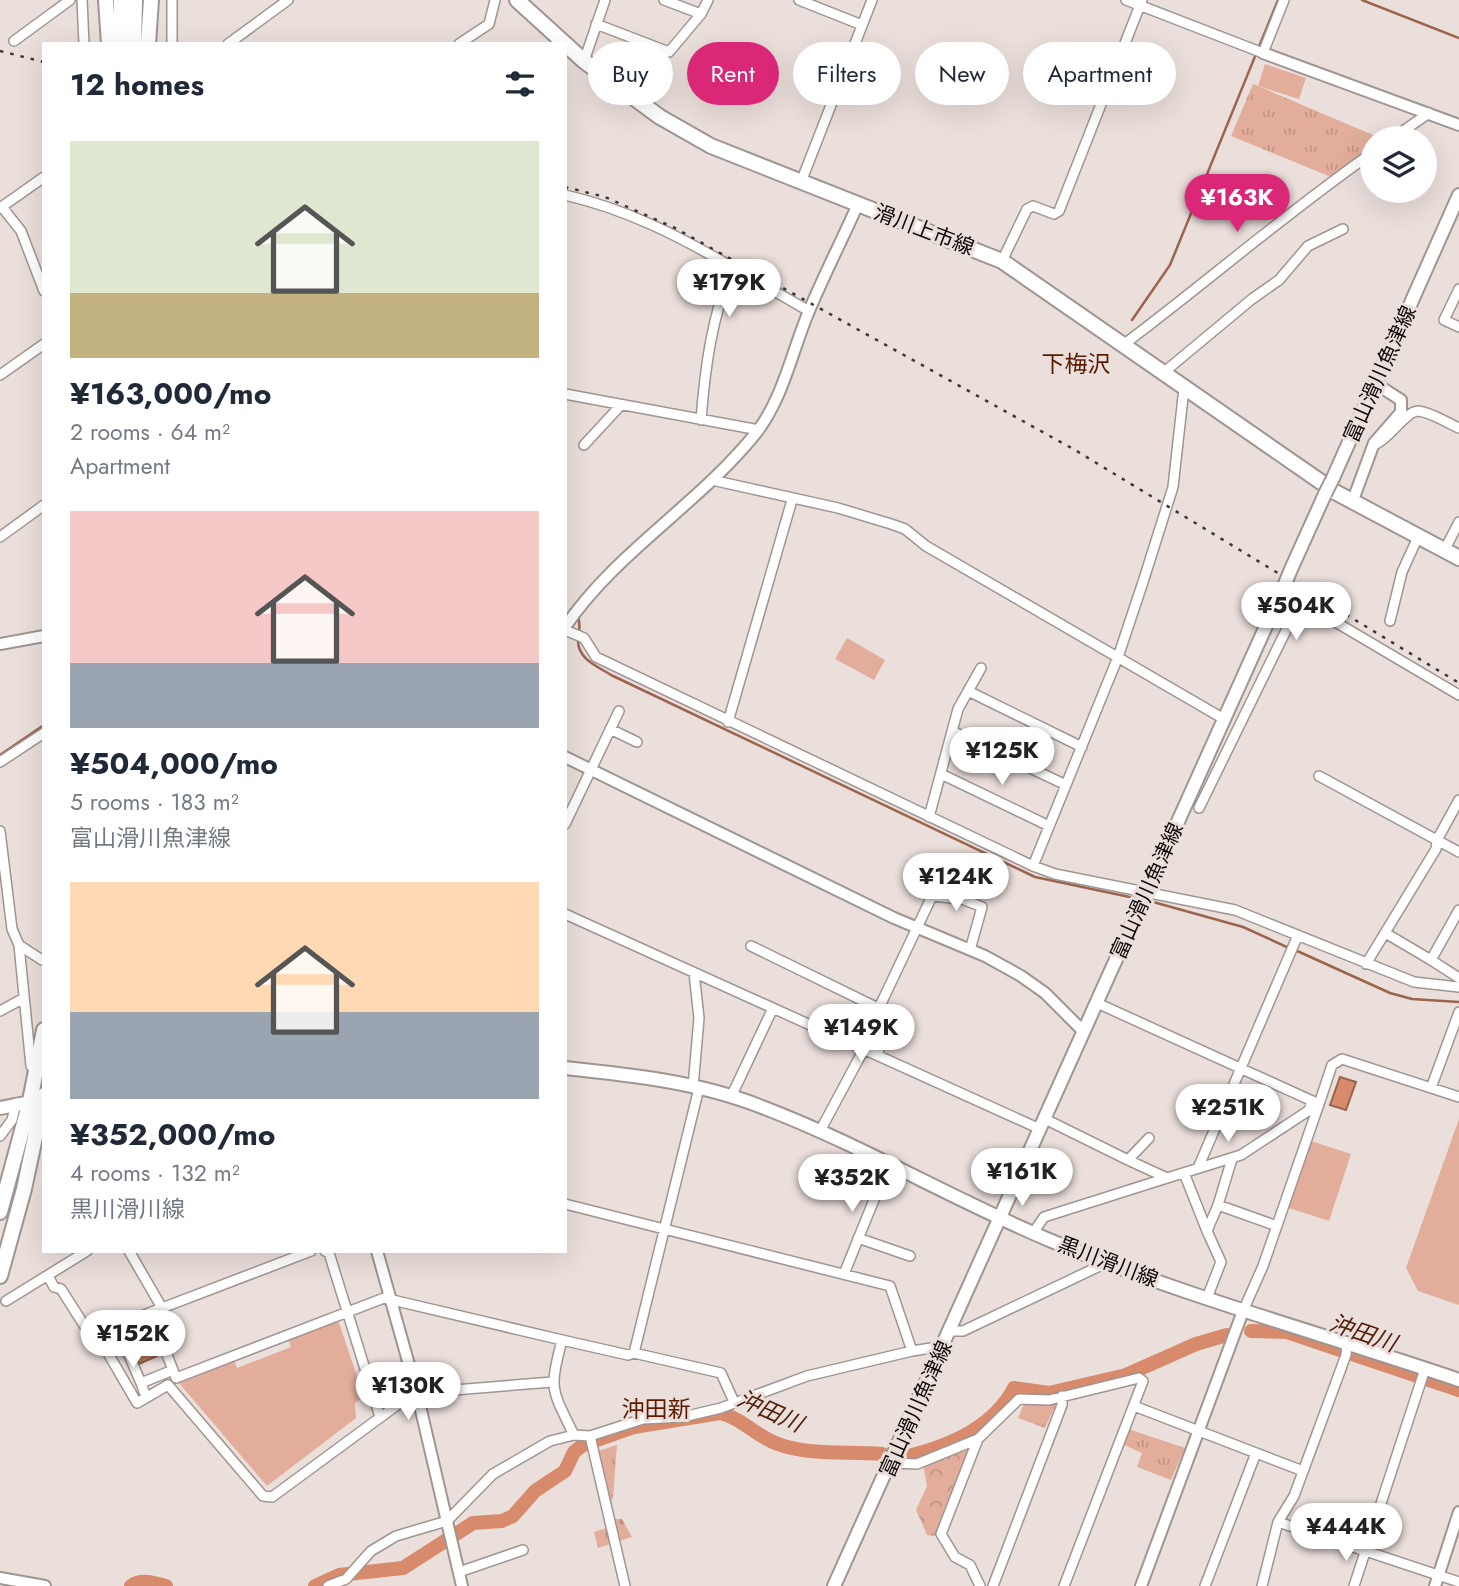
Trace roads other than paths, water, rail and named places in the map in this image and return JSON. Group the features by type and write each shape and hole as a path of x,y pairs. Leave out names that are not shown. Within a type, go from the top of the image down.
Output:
{"main road":[{"path":"106,0 109,42"},
{"path":"121,0 121,42"},
{"path":"134,42 135,0"},
{"path":"148,42 151,0"},
{"name":"滑川上市線","path":"517,0 563,42"},
{"name":"滑川上市線","path":"567,46 640,104 695,138 1002,261 1321,482"},
{"name":"富山滑川魚津線","path":"834,1586 892,1463 1459,195"},
{"path":"1335,492 1459,558"},
{"path":"0,1276 24,1189 42,1043"},
{"name":"黒川滑川線","path":"567,1068 640,1076 731,1097 820,1131 999,1219 1106,1263 1243,1311 1459,1380"},
{"path":"0,1108 33,1100"},
{"path":"0,1212 33,1100"}],"street":[{"path":"13,41 70,0"},
{"path":"82,0 84,42"},
{"path":"172,0 172,42"},
{"path":"231,42 288,0"},
{"path":"461,42 489,24 495,0"},
{"path":"584,61 605,0"},
{"path":"664,0 701,14"},
{"path":"596,24 669,52 701,14 708,0"},
{"path":"799,0 862,25"},
{"path":"800,182 872,0"},
{"path":"1126,0 1141,3 1263,53 1459,125"},
{"path":"1263,53 1284,0"},
{"path":"1002,261 1027,209 1033,206 1054,214 1059,211 1141,3"},
{"path":"1410,126 1429,113"},
{"path":"1123,345 1178,304 1295,207 1360,161"},
{"path":"42,178 1,207 22,231 42,285"},
{"path":"567,196 629,214 732,267 809,311"},
{"path":"567,623 594,590 712,480 759,430 772,406 809,311 858,204"},
{"path":"1163,373 1279,280 1308,246 1343,229"},
{"path":"701,421 705,372 716,307 732,267"},
{"path":"1459,289 1444,320 1459,327"},
{"path":"0,375 42,345"},
{"path":"1353,500 1366,456 1401,412 1402,407 1401,400 1391,391 1376,384"},
{"path":"1033,866 1118,657 1173,487 1184,387"},
{"path":"567,394 759,430"},
{"path":"584,445 621,405"},
{"path":"1374,443 1386,439 1412,412 1421,411 1459,428"},
{"path":"712,480 792,500 838,508 905,529 926,546 1224,719"},
{"path":"727,722 792,500"},
{"path":"0,537 42,506"},
{"path":"1444,551 1459,522"},
{"path":"1390,621 1402,572 1418,537"},
{"path":"1199,808 1298,606 1305,604 1459,695"},
{"path":"567,625 584,638 596,657 727,722 1033,866 1055,874 1235,910 1414,982 1459,987"},
{"path":"0,644 42,636"},
{"path":"929,817 958,709 981,668"},
{"path":"968,691 1082,747"},
{"path":"567,820 619,711"},
{"path":"610,729 637,742"},
{"path":"952,732 1066,785"},
{"path":"0,762 42,734"},
{"path":"567,758 1021,976 1045,993 1084,1032"},
{"path":"941,774 1049,826"},
{"path":"1319,776 1459,852"},
{"path":"1366,964 1387,934 1436,849 1437,840 1459,800"},
{"path":"0,831 12,929 19,945 32,1056 33,1100 0,1136"},
{"path":"879,1008 932,896 962,899 982,907 970,950"},
{"path":"1431,960 1459,910"},
{"path":"567,915 864,1049 1167,1178"},
{"path":"1387,934 1459,978"},
{"path":"1198,1168 1298,935"},
{"path":"19,945 42,959"},
{"path":"751,946 884,1011 878,1055"},
{"path":"634,1353 696,1087 699,1018 694,973"},
{"path":"0,1011 24,998"},
{"path":"1097,1003 1316,1103"},
{"path":"731,1097 773,1008"},
{"path":"1431,1088 1458,1016"},
{"path":"820,1131 864,1049"},
{"path":"1141,1586 1277,1226 1316,1103 1332,1065 1342,1059 1459,1097"},
{"path":"1033,1233 1044,1217 1232,1158 1308,1111 1316,1103"},
{"path":"1128,1160 1149,1138"},
{"path":"1207,1231 1232,1158"},
{"path":"844,1274 888,1165"},
{"path":"1184,1173 1221,1262 1207,1298"},
{"path":"1218,1205 1277,1226"},
{"path":"567,1206 890,1286 912,1351"},
{"path":"858,1238 909,1256"},
{"path":"6,1301 84,1253"},
{"path":"130,1253 162,1308"},
{"path":"98,1336 102,1331 305,1253"},
{"path":"329,1253 380,1417"},
{"path":"378,1253 393,1298 462,1586"},
{"path":"951,1331 963,1331 1106,1263"},
{"path":"48,1276 54,1287 61,1289 90,1336 98,1336"},
{"path":"151,1313 176,1378 346,1311 384,1298 393,1298 562,1340 721,1373 734,1402"},
{"path":"119,1332 146,1397"},
{"path":"98,1336 137,1403 169,1385 263,1496 272,1497 417,1393 552,1382"},
{"path":"562,1340 552,1382 554,1393 574,1434"},
{"path":"1262,1586 1278,1522 1294,1496 1346,1354 1347,1343"},
{"path":"328,1586 346,1579 371,1551 396,1536 447,1521 493,1474 550,1441 574,1434 590,1436 643,1419 683,1417 807,1376 912,1351 931,1348 942,1351"},
{"path":"1354,1586 1426,1369"},
{"path":"141,1383 173,1370"},
{"path":"892,1463 917,1464 978,1438 1019,1399 1049,1400 1139,1378 1143,1381 1134,1406 1064,1586"},
{"path":"993,1586 1062,1405 1062,1396"},
{"path":"1134,1406 1303,1471"},
{"path":"590,1436 625,1586"},
{"path":"978,1438 941,1534 955,1557 970,1565 980,1586"},
{"path":"1205,1586 1256,1453"},
{"path":"1436,1581 1459,1512"},
{"path":"1278,1522 1366,1551 1436,1581 1459,1582"},
{"path":"459,1572 523,1550"},
{"path":"0,1578 46,1586"}],"waterway":[{"path":"1132,320 1170,265 1278,0"},
{"path":"1362,0 1459,38"},
{"path":"578,617 581,652 589,661 611,675 1035,877 1139,899"},
{"path":"0,755 42,726"},
{"path":"1146,900 1243,927 1289,948"},
{"path":"1295,950 1390,993 1412,999 1459,1002"},
{"name":"沖田川","path":"1251,1331 1287,1332 1459,1390"},
{"name":"沖田川","path":"904,1457 937,1448 968,1434 994,1414 1014,1388 1049,1393 1126,1375 1196,1344 1227,1335"},
{"name":"沖田川","path":"315,1586 339,1575 403,1568 473,1523 502,1521 513,1516 535,1491 565,1471 574,1452 583,1445 634,1427 720,1413 728,1415 770,1441 790,1448 816,1452 882,1454"},
{"name":"沖田川","path":"131,1586 143,1582 166,1586"}],"railway":[{"path":"0,51 42,62"},
{"path":"567,188 605,197 675,228 1075,450 1459,683"}],"district":[{"name":"下梅沢","path":"1076,364"},
{"name":"沖田新","path":"656,1409"}]}
